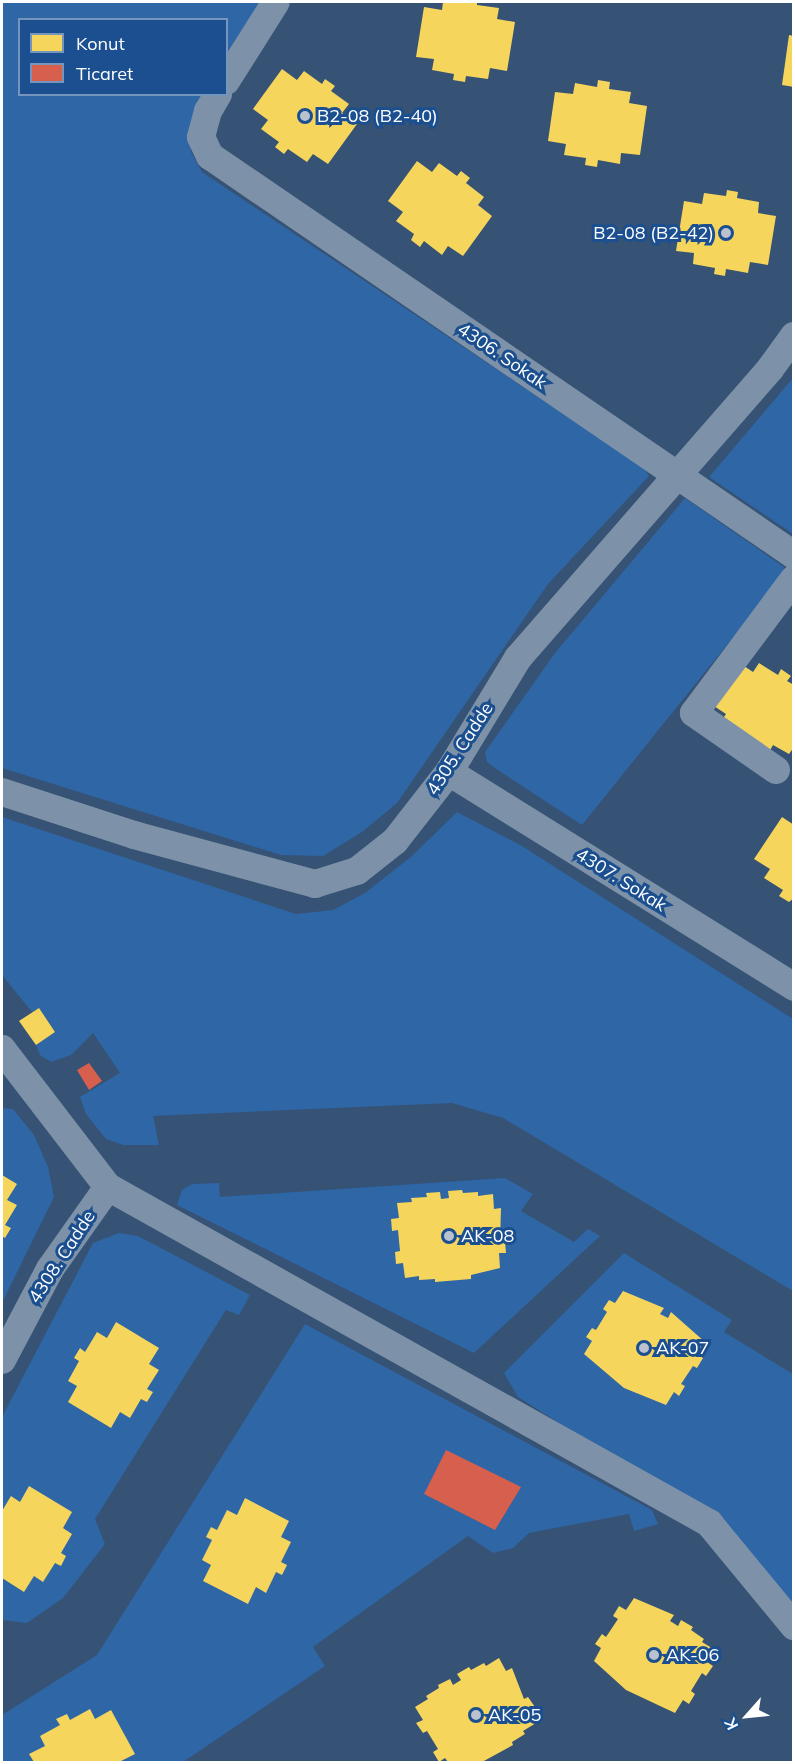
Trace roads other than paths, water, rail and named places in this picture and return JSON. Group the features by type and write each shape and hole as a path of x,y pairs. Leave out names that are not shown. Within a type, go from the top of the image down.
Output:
{"street":[{"path":"228,78 276,2"},
{"name":"4306. Sokak","path":"217,96 201,138 210,156 794,555"},
{"name":"4305. Cadde","path":"2,792 134,835 315,884 357,872 394,841 449,772 518,658 770,369 794,336"},
{"path":"776,770 694,713 794,579"},
{"name":"4307. Sokak","path":"449,772 794,987"},
{"path":"2,1049 108,1187 709,1523 794,1626"},
{"name":"4308. Cadde","path":"2,1360 50,1269 108,1187"}],"place":[{"name":"B2-08 (B2-40)","path":"305,116"},
{"name":"B2-08 (B2-42)","path":"726,233"},
{"name":"AK-08","path":"449,1236"},
{"name":"AK-07","path":"644,1348"},
{"name":"AK-06","path":"654,1655"},
{"name":"AK-05","path":"476,1715"}]}
